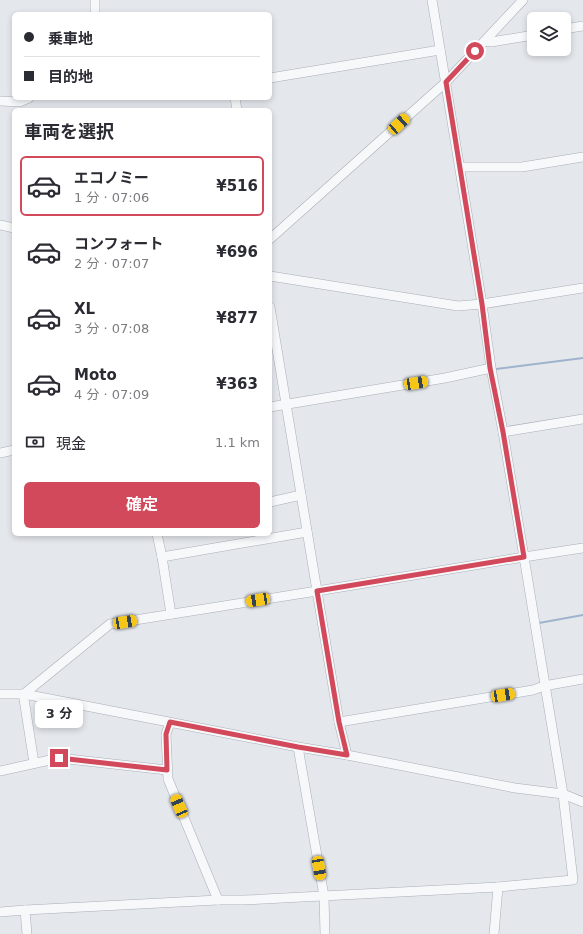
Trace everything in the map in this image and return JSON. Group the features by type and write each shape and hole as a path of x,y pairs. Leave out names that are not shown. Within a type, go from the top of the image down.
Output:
{"street":[{"path":"95,0 95,12"},
{"path":"432,0 482,304 490,368 503,432 563,794 573,880"},
{"path":"272,237 446,82 523,0"},
{"path":"571,28 583,26"},
{"path":"485,41 491,42 527,35"},
{"path":"272,78 440,50"},
{"path":"0,101 20,102 24,100"},
{"path":"460,167 522,167 583,157"},
{"path":"0,225 12,228"},
{"path":"272,276 458,306 482,304 583,288"},
{"path":"272,319 339,722 347,755"},
{"path":"272,407 445,378 490,368"},
{"path":"503,432 583,419"},
{"path":"0,453 12,450"},
{"path":"272,502 301,495"},
{"path":"162,557 307,532"},
{"path":"157,536 171,614"},
{"path":"24,694 110,624 583,548"},
{"path":"339,722 533,690 544,686 583,679"},
{"path":"0,694 24,694 515,788 563,794 583,802"},
{"path":"24,694 34,763"},
{"path":"170,722 166,734 168,779 218,900"},
{"path":"298,747 324,896 325,934"},
{"path":"0,771 59,758 167,770"},
{"path":"0,912 498,887 583,879"},
{"path":"494,934 498,887"},
{"path":"25,910 27,934"}],"waterway":[{"path":"496,369 583,358"},
{"path":"539,623 583,615"}],"route":[{"path":"59,758 167,770 166,734 170,722 347,755 339,722 317,591 524,557 503,432 490,368 482,304 446,82 475,51"}]}
